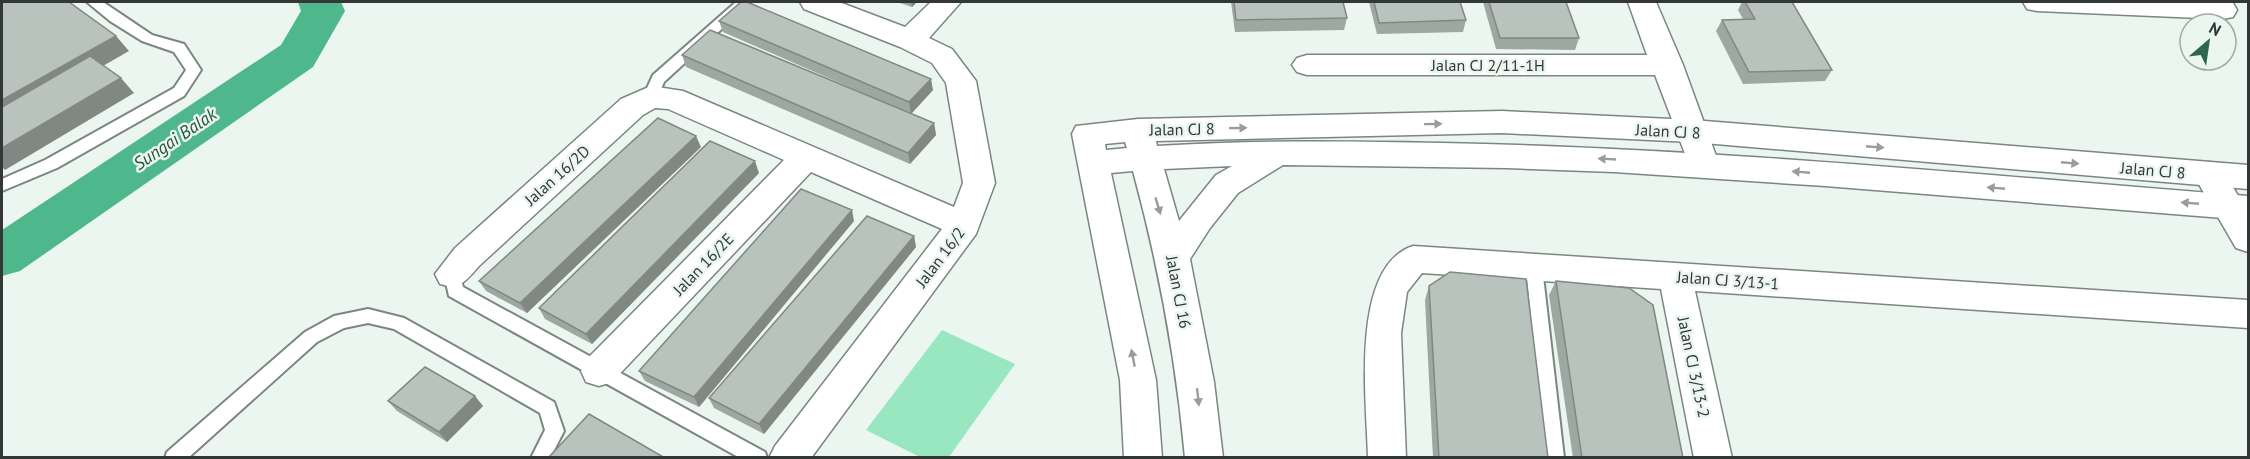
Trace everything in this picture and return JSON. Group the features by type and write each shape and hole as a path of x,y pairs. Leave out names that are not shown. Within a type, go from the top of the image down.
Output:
{"street":[{"name":"Jalan 16/2","path":"788,458 964,225 979,183 961,81 942,56 910,40 814,2"},
{"path":"910,40 947,2"},
{"path":"1642,2 1668,65 1703,164"},
{"path":"2037,2 2223,10"},
{"name":"Jalan CJ 2/11-1H","path":"1307,65 1668,65"},
{"path":"662,98 807,157 964,225"},
{"name":"Jalan 16/2D","path":"452,274 632,107 662,98"},
{"name":"Jalan CJ 8","path":"1143,458 1138,380 1090,149 1140,144 1503,123 1692,131 2248,177"},
{"name":"Jalan CJ 8","path":"1140,144 1279,153 1506,154 1703,164 2239,207"},
{"name":"Jalan CJ 16","path":"1140,144 1173,258 1196,382 1204,458"},
{"path":"1173,258 1198,219 1227,184 1279,153"},
{"name":"Jalan 16/2E","path":"599,371 807,157"},
{"path":"2209,174 2239,207 2248,239"},
{"name":"Jalan CJ 3/13-1","path":"1387,458 1383,333 1391,288 1413,259 2248,314"},
{"name":"Jalan CJ 3/13-2","path":"1675,276 1713,458"}],"lane":[{"path":"2,185 51,164 179,92 194,70 179,48 147,38 94,2"},
{"path":"662,98 658,79 744,2"},
{"path":"1534,267 1555,458"},
{"path":"452,274 456,291 758,458"},
{"path":"174,458 311,337 340,321 368,316 398,323 547,408 555,431 540,458"}],"green space":[{"path":"942,330 1015,364 949,457 920,457 866,430"}],"building":[{"path":"2,2 69,2 116,36 2,100"},
{"path":"741,2 747,2 931,79 909,102 719,21"},
{"path":"1234,2 1343,2 1347,18 1236,20"},
{"path":"1374,2 1460,2 1466,20 1379,23"},
{"path":"1489,2 1566,2 1579,38 1500,38"},
{"path":"1745,2 1792,2 1832,70 1749,72 1722,20 1755,19"},
{"path":"710,30 934,123 908,153 682,55"},
{"path":"90,56 121,78 2,148 2,107"},
{"path":"658,118 696,136 520,303 479,281"},
{"path":"710,141 755,161 586,334 539,308"},
{"path":"801,189 852,210 694,397 639,371"},
{"path":"867,216 914,236 759,424 709,398"},
{"path":"1450,272 1526,279 1548,458 1439,458 1429,286"},
{"path":"1556,281 1629,288 1653,305 1683,458 1582,458"},
{"path":"425,367 475,396 439,432 388,401"},
{"path":"589,414 665,458 548,458"}],"waterway":[{"name":"Sungai Balak","path":"2,256 297,56 323,11 320,2"}]}
